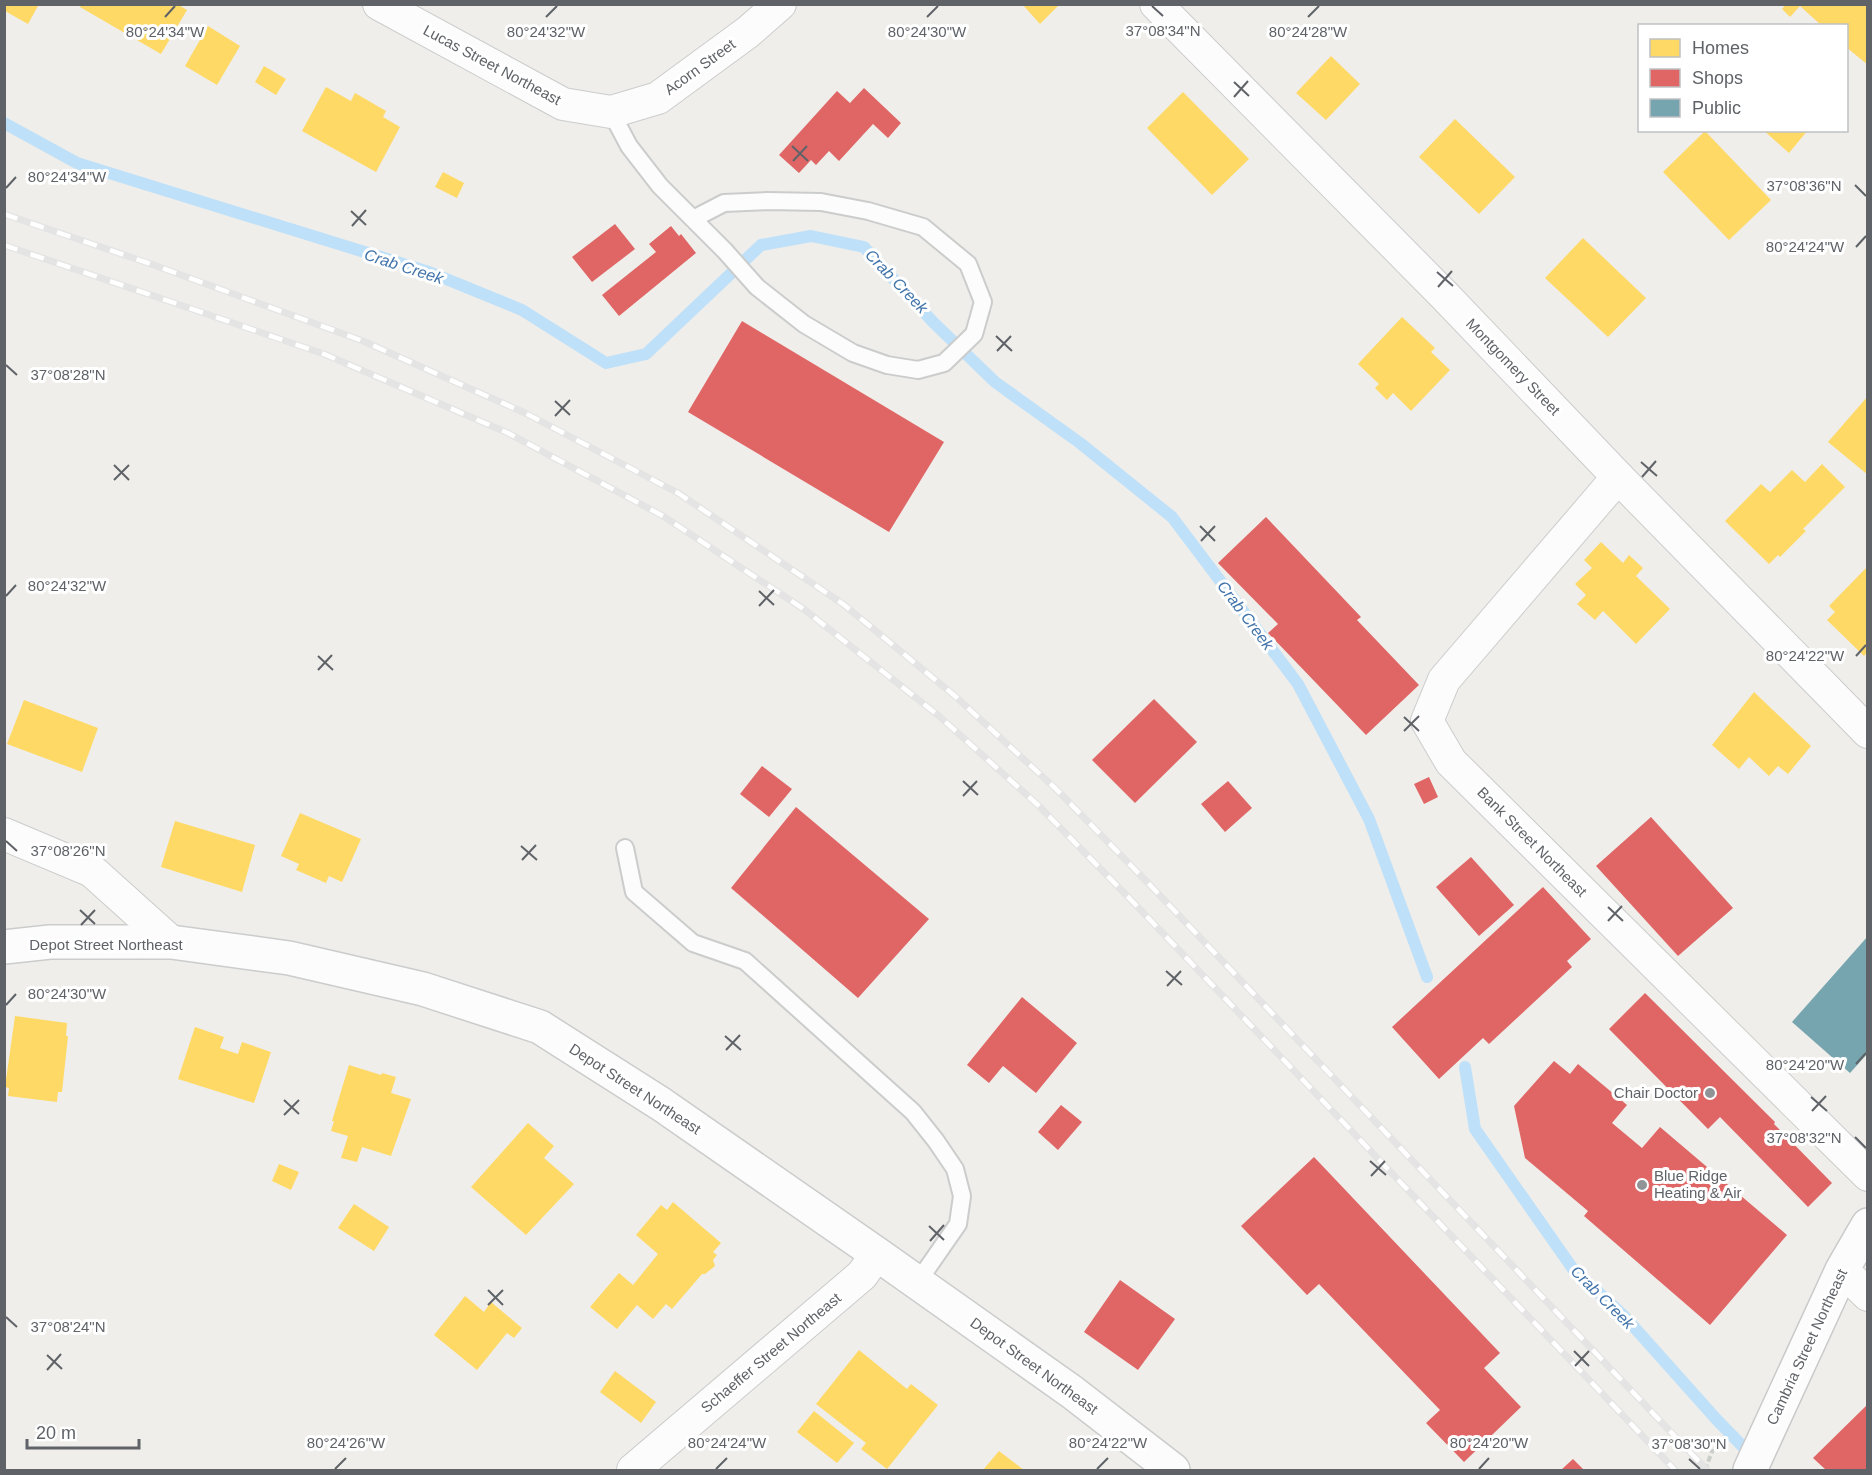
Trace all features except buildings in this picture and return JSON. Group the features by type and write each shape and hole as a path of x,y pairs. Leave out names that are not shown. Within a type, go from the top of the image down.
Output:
{"street":[{"name":"Lucas Street Northeast","path":"379,4 563,104 611,112"},
{"name":"Acorn Street","path":"611,112 658,98 748,32 780,4"},
{"name":"Montgomery Street","path":"1155,4 1445,296 1618,477 1868,732"},
{"name":"Bank Street Northeast","path":"1618,477 1444,680 1427,721 1451,762 1868,1175"},
{"path":"4,834 92,871 171,942"},
{"name":"Depot Street Northeast","path":"4,947 50,942 171,942 288,957 423,988 540,1027 661,1104 877,1254 1072,1392 1173,1470"},
{"name":"Cambria Street Northeast","path":"1750,1470 1842,1270 1868,1225"},
{"name":"Schaeffer Street Northeast","path":"633,1470 862,1275 877,1254"},
{"path":"1842,1270 1868,1295"}],"lane":[{"path":"611,112 629,146 660,186 693,219 725,251 757,287 804,324 853,353 887,365 918,370 944,363 974,334 983,302 968,264 923,228 868,211 821,202 724,203 693,219"},
{"path":"625,848 634,892 693,943 745,961 913,1112 955,1169 962,1196 958,1224 917,1283"}],"path":[{"path":"1705,1470 1713,1449"}],"waterway":[{"name":"Crab Creek","path":"4,123 77,163 429,272 522,310 606,363 646,354 761,245 811,236 864,247 933,322 995,382 1080,443 1172,517 1298,684 1369,819 1427,977"},
{"name":"Crab Creek","path":"1465,1067 1475,1129 1573,1269 1625,1317 1753,1457"}],"railway":[{"path":"4,214 151,264 363,341 525,413 678,493 843,604 955,696 1055,788 1707,1470"},
{"path":"4,245 324,354 508,433 663,516 805,610 939,716 1039,806 1675,1470"}],"place":[{"name":"Chair Doctor","path":"1710,1093"},
{"name":"Blue Ridge Heating & Air","path":"1642,1185"}]}
